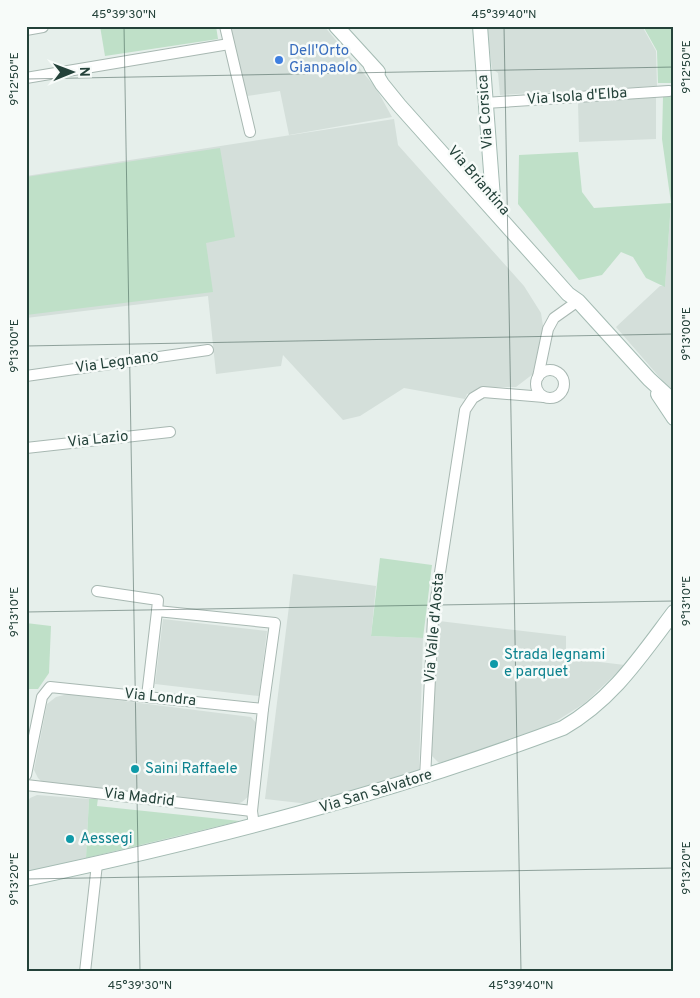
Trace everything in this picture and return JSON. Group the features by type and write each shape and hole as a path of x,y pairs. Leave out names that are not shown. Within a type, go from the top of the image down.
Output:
{"street":[{"path":"225,26 250,132"},
{"name":"Via Briantina","path":"336,26 493,198 574,291 578,301"},
{"name":"Via Corsica","path":"480,26 493,198"},
{"path":"26,30 43,27"},
{"path":"26,78 229,44"},
{"name":"Via Briantina","path":"371,66 382,84 399,105 561,287 578,301 648,379 674,402"},
{"name":"Via Isola d'Elba","path":"485,103 669,91"},
{"path":"544,397 537,391 537,379 548,329 554,318 578,301"},
{"path":"507,392 554,398 563,389 563,380 554,371 547,359 544,348"},
{"name":"Via Legnano","path":"26,376 208,350"},
{"path":"507,392 524,389 545,371 554,371"},
{"name":"Via Briantina","path":"648,379 674,418"},
{"name":"Via Valle d'Aosta","path":"426,778 433,618 465,410 473,398 483,392 507,392"},
{"name":"Via Lazio","path":"26,448 170,432"},
{"path":"97,591 158,600 147,696"},
{"path":"157,611 276,623 261,727 252,811 254,826"},
{"name":"Via San Salvatore","path":"26,879 281,820 426,778 563,728 583,717 614,690 674,612"},
{"name":"Via Londra","path":"26,775 42,697 50,688 62,687 263,709"},
{"name":"Via Madrid","path":"26,785 252,811"},
{"path":"85,972 97,864"}],"shaded area":[{"path":"230,26 324,26 376,88 392,117 289,135 280,91 247,96"},
{"path":"487,26 642,26 656,51 657,86 500,95 498,73 492,69"},
{"path":"656,97 656,139 579,142 578,102"},
{"path":"394,119 398,145 524,286 541,313 543,326 533,374 516,387 484,387 467,394 465,399 404,388 360,416 343,420 283,355 281,366 216,374 208,296 26,318 26,176"},
{"path":"671,203 674,203 674,394 616,327 660,286 665,286"},
{"path":"293,574 376,586 371,636 423,638 419,770 309,804 265,799"},
{"path":"163,619 267,631 259,696 155,684"},
{"path":"439,621 566,636 566,658 625,665 585,703 547,727 474,754 439,763 430,754"},
{"path":"68,694 251,717 257,724 249,796 235,805 42,782 34,770 47,704 56,697"},
{"path":"37,795 89,799 86,858 26,872 26,805 30,798"}],"green space":[{"path":"100,26 216,26 218,39 105,56"},
{"path":"643,26 674,26 674,83 658,83 657,51"},
{"path":"674,96 674,203 671,203 662,139 663,97"},
{"path":"220,148 235,237 206,243 213,292 26,315 26,177"},
{"path":"578,152 582,192 594,208 671,203 665,287 646,278 633,257 621,252 602,275 579,280 518,204 519,155"},
{"path":"380,558 432,565 423,638 371,636"},
{"path":"26,623 51,626 49,673 38,689 26,689"},
{"path":"98,798 97,806 240,821 86,858 89,799"}],"place":[{"name":"Dell'Orto Gianpaolo","path":"279,60"},
{"name":"Strada legnami e parquet","path":"494,664"},
{"name":"Saini Raffaele","path":"135,769"},
{"name":"Aessegi","path":"70,839"}]}
